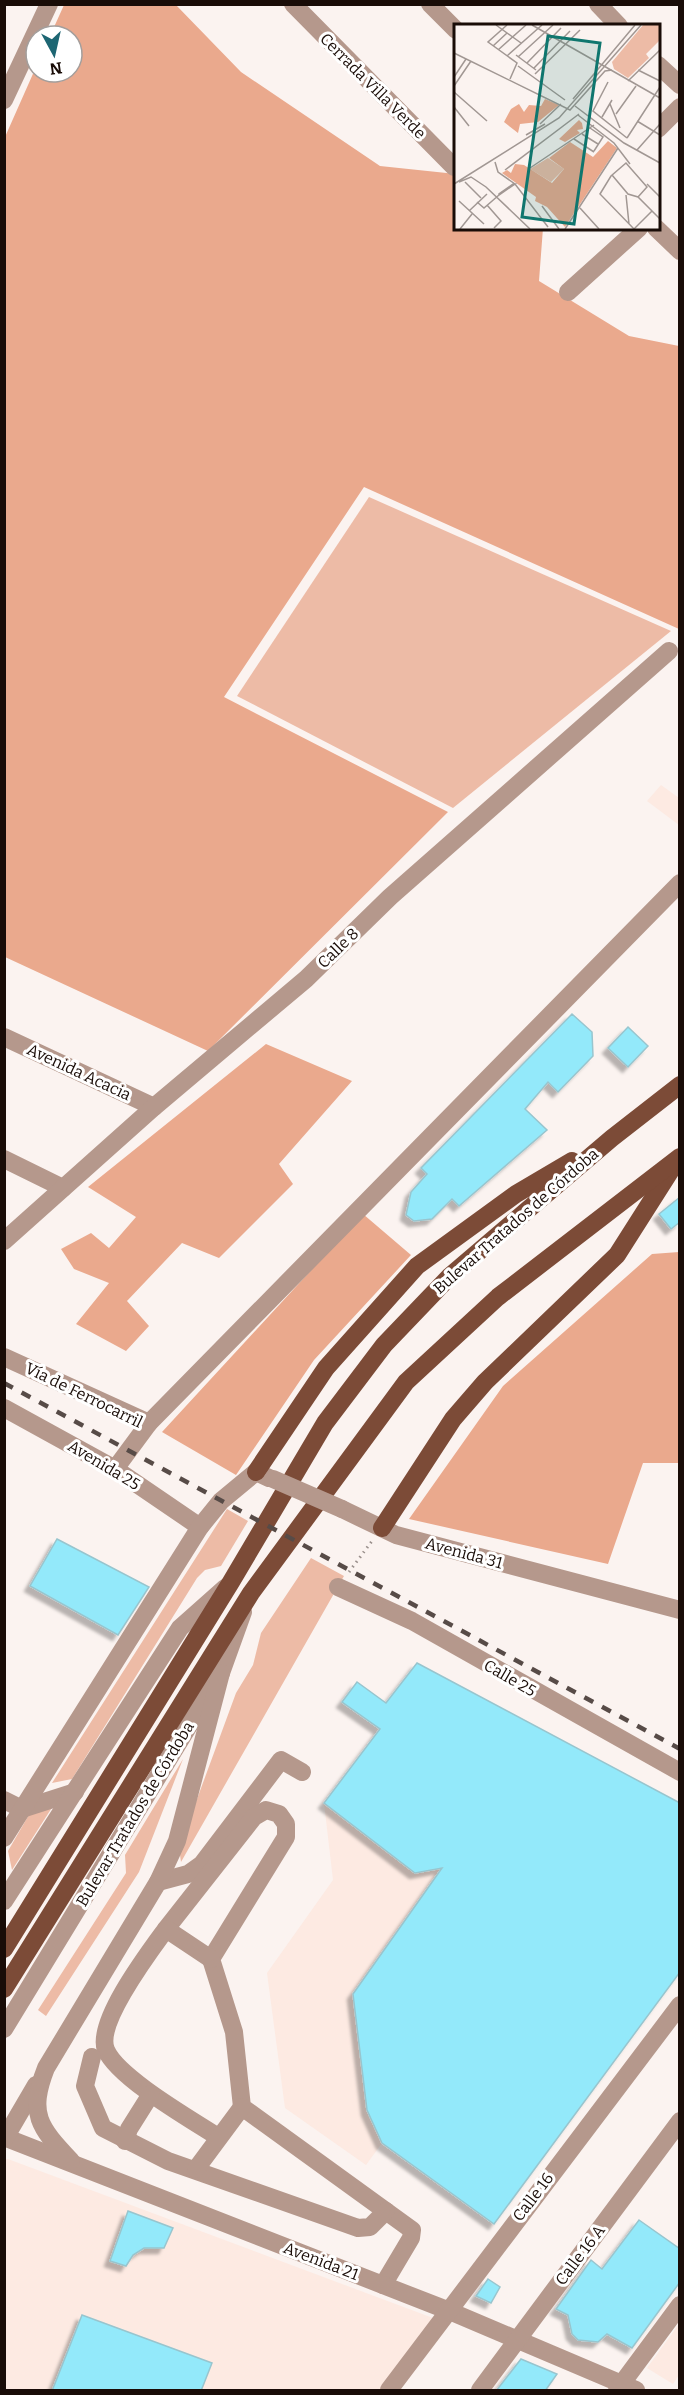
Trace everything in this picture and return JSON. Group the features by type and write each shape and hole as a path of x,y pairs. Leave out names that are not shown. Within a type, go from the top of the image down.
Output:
{"main road":[{"name":"Bulevar Tratados de Córdoba","path":"4,1948 231,1582 325,1423 384,1345 450,1276 612,1138 680,1084"},
{"path":"264,1476 327,1368 417,1266 516,1194 612,1138"},
{"name":"Bulevar Tratados de Córdoba","path":"4,1989 251,1593 406,1382 498,1297 680,1157"},
{"path":"382,1528 453,1419 485,1382 617,1255 680,1157"}],"street":[{"path":"4,100 49,4"},
{"name":"Cerrada Villa Verde","path":"293,4 454,167"},
{"path":"430,4 454,28"},
{"path":"598,4 617,24"},
{"path":"660,67 680,85"},
{"path":"660,127 680,107"},
{"path":"568,292 637,230"},
{"path":"658,230 680,251"},
{"name":"Calle 8","path":"4,1241 154,1107 306,979 390,897 669,651"},
{"path":"149,1423 680,883"},
{"name":"Avenida Acacia","path":"4,1037 154,1107"},
{"path":"4,1160 63,1188"},
{"name":"Vía de Ferrocarril","path":"4,1357 149,1423 115,1469"},
{"name":"Avenida 25","path":"4,1408 115,1469 200,1527"},
{"path":"4,1838 200,1527 221,1501 264,1476"},
{"name":"Avenida 31","path":"264,1476 396,1535 680,1610"},
{"name":"Bulevar Tratados de Córdoba","path":"6,1895 180,1628 231,1582"},
{"name":"Calle 25","path":"338,1587 412,1622 680,1772"},
{"name":"Bulevar Tratados de Córdoba","path":"4,2029 222,1673 251,1593"},
{"path":"5,2138 158,1882 177,1840 222,1673"},
{"path":"158,1882 188,1874 202,1864 281,1760 302,1773"},
{"path":"4,1800 22,1809 75,1792"},
{"path":"211,1959 285,1837 286,1824 279,1814 266,1810 254,1817 166,1929 116,2005 105,2035 106,2050 125,2072 151,2094 218,2137"},
{"path":"166,1929 211,1959 234,2032 242,2107 196,2169"},
{"name":"Calle 16","path":"389,2391 447,2310 680,2005"},
{"path":"92,2057 85,2086 97,2117 103,2128 125,2141 168,2161 358,2228 370,2227 386,2211"},
{"path":"46,2068 36,2094 39,2117 45,2134 74,2164"},
{"path":"125,2141 129,2129 151,2094"},
{"path":"242,2107 412,2230 411,2238 383,2285"},
{"name":"Calle 16 A","path":"480,2391 680,2121"},
{"name":"Avenida 21","path":"5,2138 447,2310 625,2388"},
{"path":"625,2388 680,2305"}],"path":[{"path":"338,1587 382,1528"}],"shaded area":[{"path":"64,5 176,5 241,72 380,166 454,174 454,230 543,230 539,281 629,336 679,346 679,629 364,487 224,697 448,812 208,1051 5,957 5,137 28,84 84,84 84,24 55,24"},
{"path":"369,497 671,631 453,808 237,696"},
{"path":"661,785 679,798 679,825 647,801"},
{"path":"266,1044 352,1081 279,1164 293,1184 219,1258 182,1243 127,1301 149,1326 126,1351 76,1324 109,1283 74,1269 61,1249 91,1233 109,1248 136,1217 88,1187"},
{"path":"363,1214 411,1255 314,1360 236,1475 162,1432"},
{"path":"679,1252 679,1463 643,1463 608,1564 409,1519 503,1386 652,1254"},
{"path":"227,1509 248,1521 221,1566 205,1570 197,1578 72,1779 52,1783"},
{"path":"311,1558 344,1576 181,1862 179,1848 236,1693 253,1665 261,1633"},
{"path":"183,1759 139,1872 46,2016 38,2010 126,1873 125,1855"},
{"path":"324,1803 415,1873 442,1868 353,1994 382,2143 366,2165 285,2108 267,1973 333,1880"},
{"path":"53,1806 12,1870 8,1851 30,1813"},
{"path":"4,2159 433,2318 382,2390 5,2390"},
{"path":"679,2324 679,2375 673,2384 647,2368"}],"building":[{"path":"572,1014 592,1032 593,1056 558,1092 548,1082 525,1109 547,1130 459,1206 452,1199 432,1219 414,1221 406,1215 411,1192 427,1174 421,1168"},
{"path":"628,1027 648,1046 628,1067 608,1048"},
{"path":"680,1197 680,1222 671,1229 659,1214"},
{"path":"57,1539 149,1587 118,1635 30,1586"},
{"path":"417,1663 680,1803 680,1972 494,2224 382,2143 367,2110 353,1994 442,1868 415,1873 324,1803 380,1729 342,1702 357,1682 386,1703"},
{"path":"128,2211 173,2228 164,2248 144,2248 133,2255 126,2266 110,2261"},
{"path":"639,2220 680,2249 680,2282 632,2348 607,2334 598,2342 578,2340 572,2334 568,2315 556,2309 591,2260 602,2269"},
{"path":"488,2279 500,2287 491,2303 476,2296"},
{"path":"82,2315 212,2363 201,2391 52,2391"},
{"path":"521,2359 557,2374 545,2391 496,2391"}],"railway":[{"path":"4,1383 680,1749"}]}
